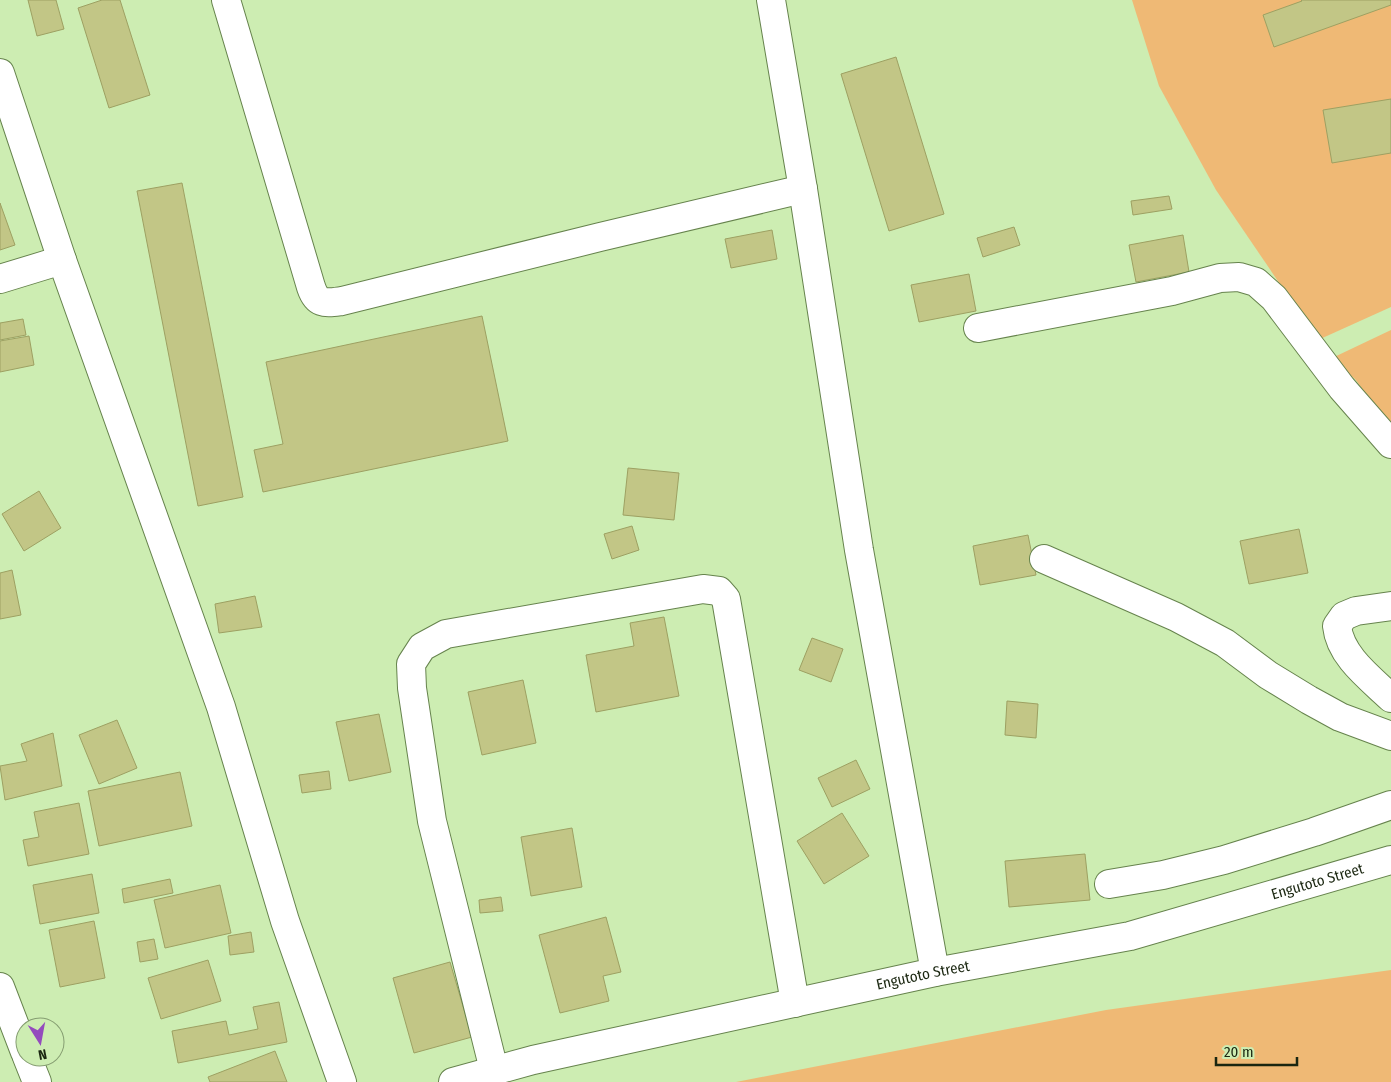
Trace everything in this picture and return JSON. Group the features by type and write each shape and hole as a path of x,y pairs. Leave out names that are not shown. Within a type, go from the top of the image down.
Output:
{"street":[{"path":"226,0 311,288 318,300 323,302 342,301 803,189"},
{"path":"771,0 803,189 859,550 935,972"},
{"path":"0,73 62,260 221,707 284,921 342,1082"},
{"path":"0,279 62,260"},
{"path":"978,328 1172,292 1220,278 1239,277 1256,282 1274,298 1342,388 1391,444"},
{"path":"1044,559 1176,617 1225,643 1268,675 1317,704 1340,716 1391,736"},
{"path":"494,1070 432,821 412,688 411,664 422,647 446,634 703,589 719,591 726,599 795,1003"},
{"path":"1391,606 1344,616 1337,626 1338,637 1348,655 1391,698"},
{"path":"1109,884 1163,876 1224,860 1314,832 1391,805"},
{"name":"Engutoto Street","path":"453,1082 534,1060 935,972 1130,936 1391,860"},
{"path":"0,987 15,1026"},
{"path":"31,1067 37,1082"}],"shaded area":[{"path":"1132,0 1391,0 1391,307 1318,340 1216,190 1159,86"},
{"path":"1391,330 1391,428 1355,379 1330,359"},
{"path":"1391,970 1391,1082 736,1082 1106,1010"}],"building":[{"path":"28,0 56,0 64,29 37,36"},
{"path":"102,0 120,0 150,95 109,108 78,8"},
{"path":"1301,0 1391,0 1391,5 1274,47 1263,15"},
{"path":"896,57 944,214 889,231 841,74"},
{"path":"1391,99 1391,153 1332,163 1323,110"},
{"path":"182,183 243,497 198,506 137,191"},
{"path":"1169,196 1172,209 1133,215 1131,201"},
{"path":"0,203 15,245 0,250"},
{"path":"1014,227 1020,245 983,257 977,238"},
{"path":"772,230 777,259 731,268 725,239"},
{"path":"1183,235 1189,272 1136,282 1129,245"},
{"path":"969,274 976,311 919,322 911,285"},
{"path":"482,316 508,441 263,492 254,450 283,444 266,362"},
{"path":"23,319 26,335 0,340 0,323"},
{"path":"29,336 34,365 0,372 0,341"},
{"path":"628,468 679,473 674,520 623,515"},
{"path":"39,491 61,528 24,551 2,514"},
{"path":"632,526 639,550 612,559 604,534"},
{"path":"1299,529 1308,573 1249,584 1240,541"},
{"path":"1028,535 1036,575 980,585 973,546"},
{"path":"12,570 21,615 0,619 0,573"},
{"path":"255,596 262,627 219,633 215,604"},
{"path":"664,617 679,696 596,712 586,655 634,646 630,623"},
{"path":"812,638 843,649 831,682 799,670"},
{"path":"523,680 536,743 482,755 468,692"},
{"path":"1007,701 1038,704 1036,738 1005,735"},
{"path":"379,714 391,772 349,781 336,722"},
{"path":"117,720 137,768 99,784 79,735"},
{"path":"53,733 62,786 5,800 0,766 27,761 21,744"},
{"path":"856,760 870,789 832,807 818,778"},
{"path":"329,771 331,789 302,793 299,775"},
{"path":"180,772 192,826 99,846 88,791"},
{"path":"79,803 89,854 28,866 23,840 39,837 34,812"},
{"path":"842,813 869,856 824,884 797,841"},
{"path":"572,828 582,887 531,896 521,837"},
{"path":"1085,854 1090,900 1009,907 1005,861"},
{"path":"92,874 99,913 40,924 33,885"},
{"path":"170,879 173,893 124,903 122,889"},
{"path":"220,885 231,933 165,948 154,900"},
{"path":"501,897 503,911 480,913 479,900"},
{"path":"606,917 621,972 603,976 609,1001 560,1013 539,935"},
{"path":"94,921 105,978 60,987 49,930"},
{"path":"251,932 254,952 230,955 228,936"},
{"path":"154,939 158,959 140,962 137,942"},
{"path":"208,960 221,1001 161,1019 148,978"},
{"path":"450,962 472,1037 414,1053 393,978"},
{"path":"279,1002 287,1042 178,1063 172,1031 226,1021 229,1035 258,1029 253,1007"},
{"path":"275,1051 287,1082 210,1082 208,1077"}]}
